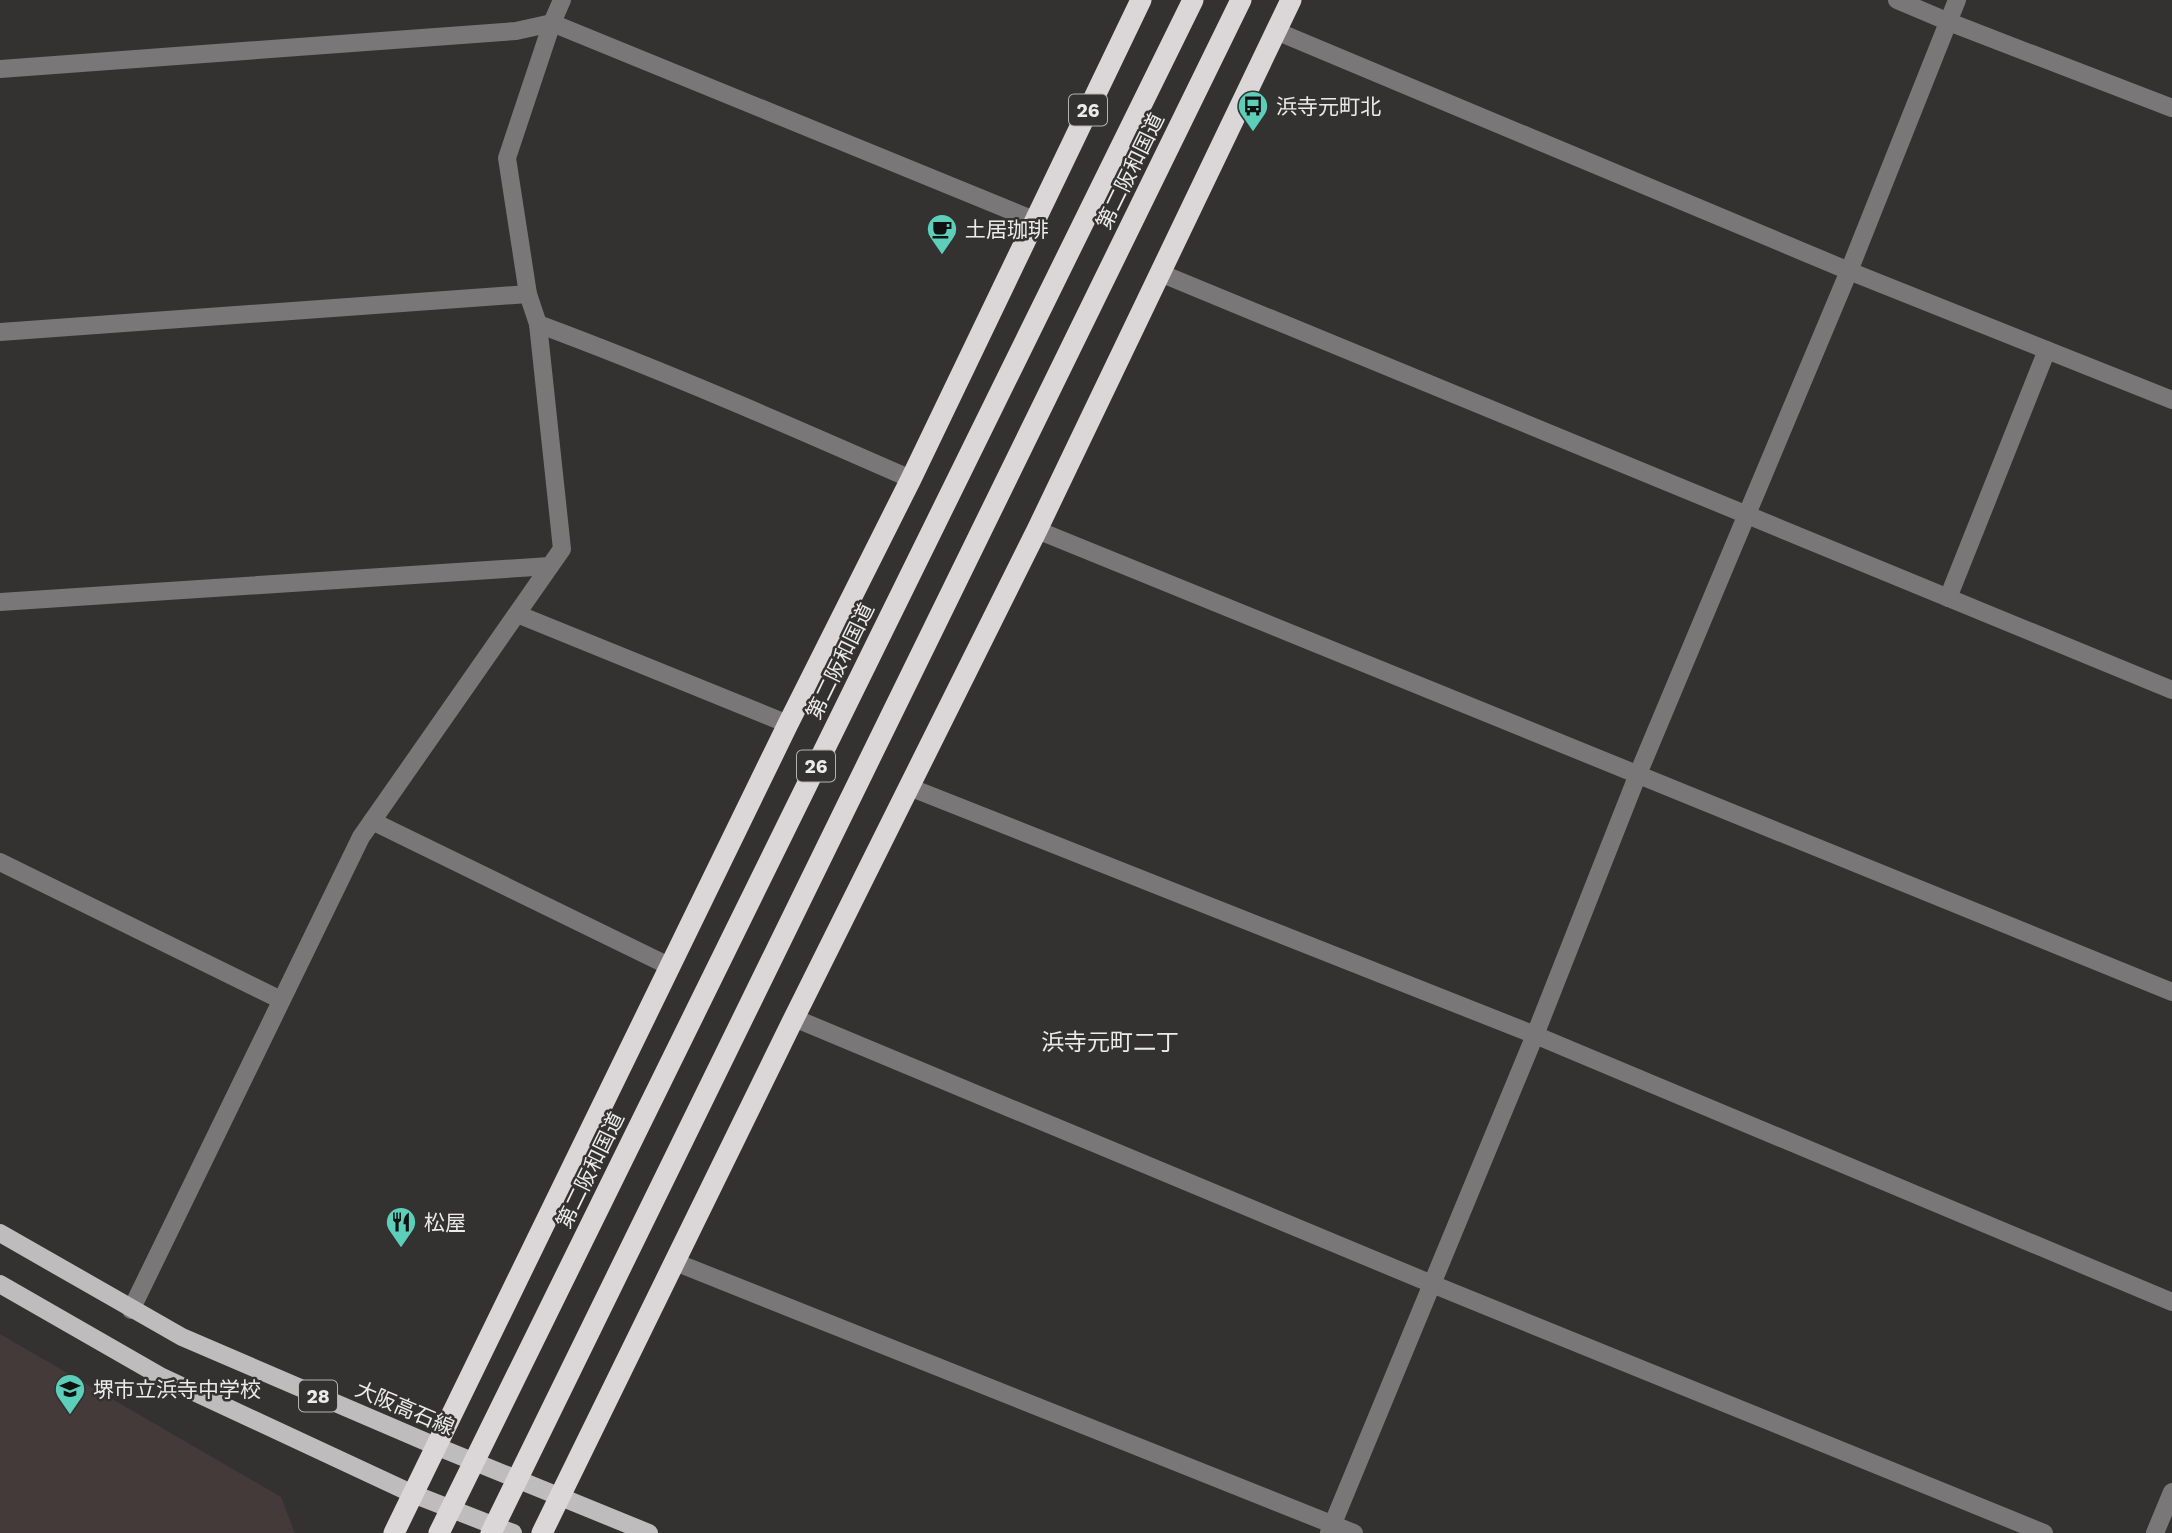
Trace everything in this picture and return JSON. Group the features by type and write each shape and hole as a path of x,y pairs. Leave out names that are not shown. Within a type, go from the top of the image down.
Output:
{"highway":[{"name":"26","path":"394,1533 788,724 911,479 1141,0"},
{"name":"第二阪和国道","path":"439,1533 1193,0"},
{"name":"第二阪和国道","path":"491,1533 1241,0"},
{"path":"542,1533 1037,530 1291,0"}],"main road":[{"name":"大阪高石線","path":"0,1233 182,1337 438,1447 649,1533"},
{"name":"28","path":"0,1284 162,1377 413,1494 513,1533"}],"street":[{"path":"131,1310 361,837 562,549 538,324 528,294 506,158 562,0"},
{"path":"1897,0 2172,108"},
{"path":"1330,1528 1535,1035 1637,774 1849,271 1957,0"},
{"path":"0,69 516,31 552,23 1034,220"},
{"path":"1276,31 1849,271 2172,400"},
{"path":"1160,273 2172,690"},
{"path":"0,332 528,294"},
{"path":"538,324 725,397 911,479"},
{"path":"1948,598 2048,350"},
{"path":"1037,530 2172,992"},
{"path":"0,602 550,566"},
{"path":"517,614 788,724"},
{"path":"909,787 1535,1035 2172,1302"},
{"path":"372,821 671,967"},
{"path":"0,862 281,1000"},
{"path":"794,1018 1432,1284 2044,1533"},
{"path":"675,1262 1330,1528 1354,1533"},
{"path":"2155,1533 2172,1492"}],"shaded area":[{"name":"堺市立浜寺中学校","path":"0,1334 281,1497 295,1533 0,1533"}],"place":[{"name":"浜寺元町北","path":"1253,133"},
{"name":"土居珈琲","path":"942,256"},
{"name":"松屋","path":"401,1249"},
{"name":"堺市立浜寺中学校","path":"70,1416"}],"district":[{"name":"浜寺元町二丁","path":"1110,1042"}]}
